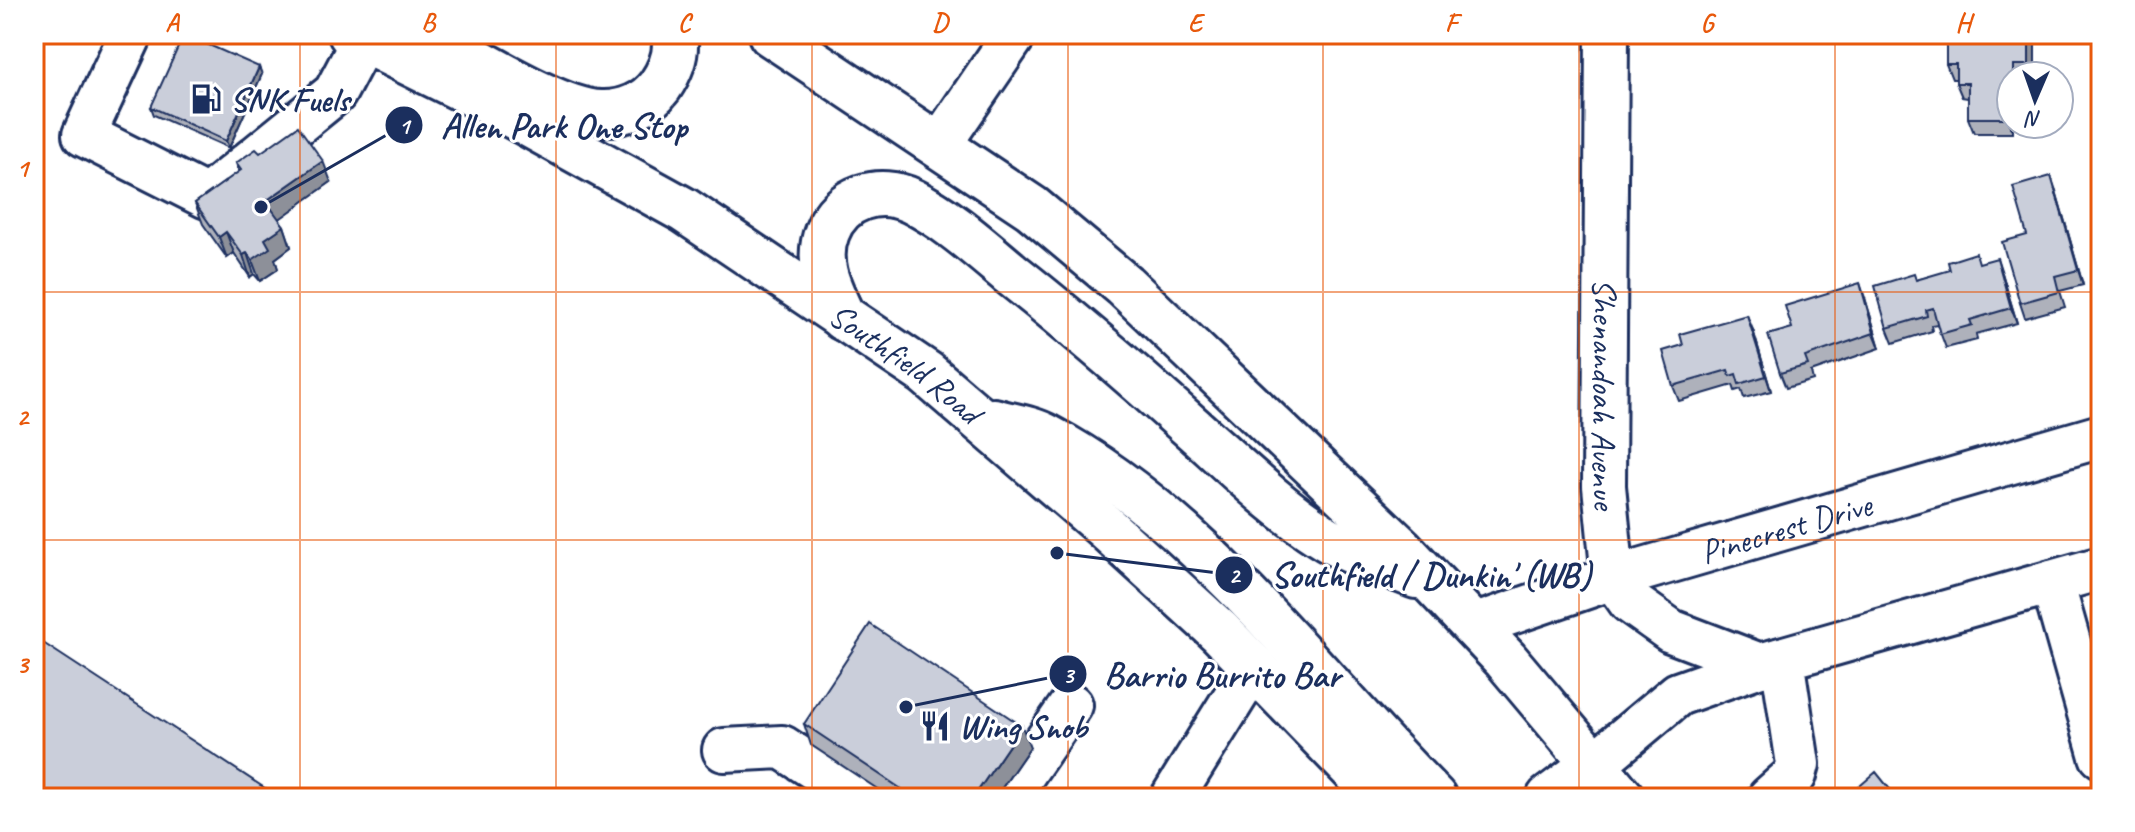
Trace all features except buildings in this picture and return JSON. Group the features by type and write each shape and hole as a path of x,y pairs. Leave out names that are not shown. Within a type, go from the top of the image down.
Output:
{"highway":[{"path":"428,34 571,107 601,113 635,108 655,93 670,71 674,34"},
{"path":"771,34 1032,208 1124,285 1433,583 1506,660 1622,798"},
{"name":"Southfield Road","path":"357,37 481,98 684,210 926,373 1117,537 1254,666 1381,798"},
{"path":"843,318 825,279 822,258 824,239 837,212 848,202 866,195 910,200 968,239 1083,330 1239,470 1322,537 1433,583"},
{"path":"976,416 1044,435 1140,497 1286,635 1434,798"},
{"path":"1549,798 1592,766"}],"street":[{"path":"131,34 84,135 207,197 335,93 357,37"},
{"path":"940,144 1015,34"},
{"name":"Shenandoah Avenue","path":"1607,34 1604,486 1613,578"},
{"name":"Pinecrest Drive","path":"1473,626 1613,578 2101,436"},
{"path":"1592,766 1678,694 1771,662 2101,568"},
{"path":"1613,578 1630,602 1671,631 1771,662"},
{"path":"2052,582 2101,756"},
{"path":"1769,798 1795,775 1798,764 1771,662"},
{"path":"1172,798 1254,666"},
{"path":"1007,798 1071,705"},
{"path":"724,750 782,747 861,798"}],"place":[{"name":"SNK Fuels","path":"206,99"},
{"name":"Allen Park One Stop","path":"261,207"},
{"name":"Southfield / Dunkin' (WB)","path":"1057,553"},
{"name":"Barrio Burrito Bar","path":"906,707"},
{"name":"Wing Snob","path":"935,726"}]}
